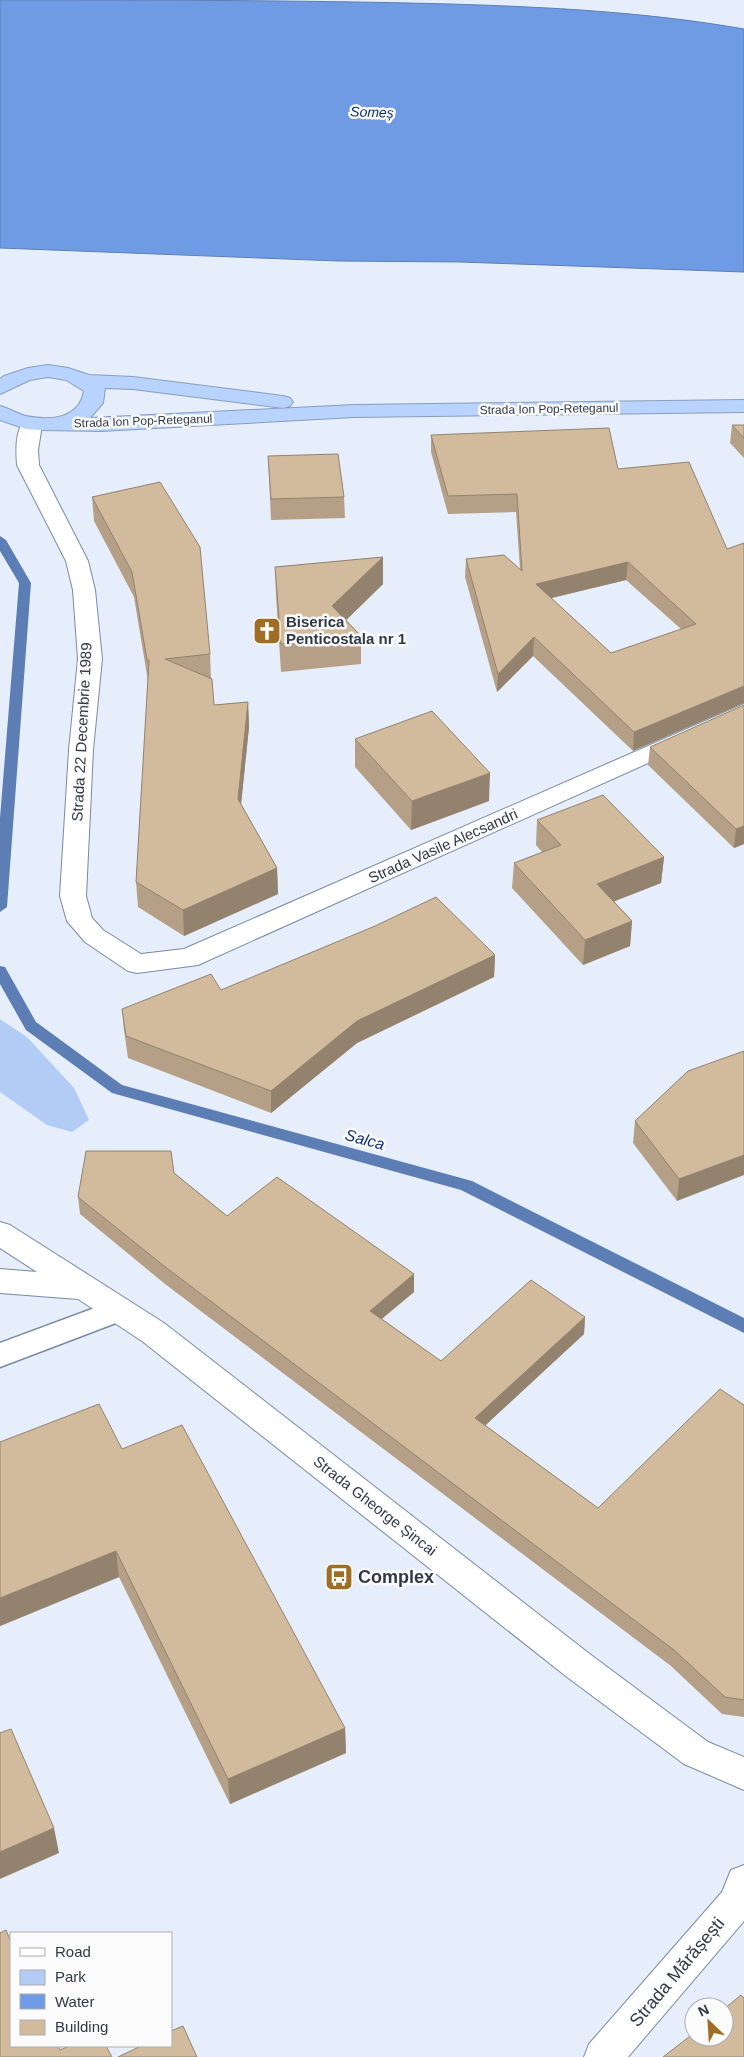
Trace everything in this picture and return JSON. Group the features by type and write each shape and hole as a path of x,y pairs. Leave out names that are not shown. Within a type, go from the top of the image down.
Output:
{"highway":[{"path":"0,365 38,372"},
{"path":"0,388 11,380 38,372"},
{"name":"Strada Ion Pop-Reteganul","path":"38,372 70,373 87,380 133,383 354,411"},
{"path":"42,424 73,419 88,411 96,400 96,389 87,380"},
{"name":"Strada Ion Pop-Reteganul","path":"2,415 42,424 101,425 354,411 744,406"}],"street":[{"name":"Strada 22 Decembrie 1989","path":"42,424 27,450 28,465 76,561 84,590 90,659 81,750 73,896 80,921 94,936 137,964"},
{"name":"Strada Vasile Alecsandri","path":"137,964 190,958 744,711"},
{"name":"Strada Gheorge Șincai","path":"0,1233 153,1332 564,1654 696,1753 744,1774"},
{"name":"Strada Gheorge Șincai","path":"0,1281 82,1287"},
{"name":"Strada Mărășești","path":"603,2057 736,1903 744,1882"}],"lane":[{"path":"0,1355 119,1310"}],"green space":[{"path":"0,1019 27,1037 74,1088 89,1120 72,1132 47,1125 0,1092"}],"water":[{"name":"Someș","path":"0,0 281,1 487,5 634,14 744,29 744,272 460,262 338,261 0,248"}],"building":[{"path":"732,425 744,425 744,438"},
{"path":"609,428 618,469 689,462 727,549 744,543 744,686 634,732 534,637 498,674 466,559 504,555 522,571 517,494 448,496 431,435","holes":["628,562 696,624 611,653 536,584"]},
{"path":"338,454 344,497 271,499 268,456"},
{"path":"160,482 200,547 210,654 165,659 212,679 214,705 248,702 238,799 277,868 183,910 136,882 149,660 147,660 132,572 92,497"},
{"path":"383,557 332,606 361,636 281,644 275,567"},
{"path":"744,705 744,826 736,829 650,747"},
{"path":"432,711 490,773 412,801 355,739"},
{"path":"603,795 664,857 597,884 632,921 585,940 514,863 561,845 537,820"},
{"path":"436,897 495,955 357,1021 271,1091 126,1036 122,1009 211,974 221,990 375,926"},
{"path":"744,1051 744,1155 679,1179 635,1121 688,1071"},
{"path":"86,1151 171,1151 174,1173 227,1216 277,1177 414,1274 370,1311 441,1361 531,1280 585,1317 475,1418 598,1508 720,1389 744,1405 744,1700 725,1697 674,1650 164,1266 78,1197"},
{"path":"99,1404 122,1449 182,1425 345,1728 228,1779 116,1551 0,1598 0,1442"},
{"path":"11,1729 54,1828 0,1852 0,1733"},
{"path":"6,1930 10,1940 10,2047 58,2047 60,2050 67,2047 107,2047 112,2057 0,2057 0,1933"},
{"path":"741,1995 744,1998 744,2057 663,2057 684,2041 684,2047 734,2047 734,2001"},
{"path":"183,2026 197,2057 118,2057 139,2047 172,2047 172,2031"}],"waterway":[{"name":"Salca","path":"0,540 25,583 0,907"},
{"name":"Salca","path":"0,971 31,1026 117,1089 466,1185 744,1326"}],"place":[{"name":"Biserica Penticostala nr 1","path":"267,631"},
{"name":"Complex","path":"339,1577"}]}
